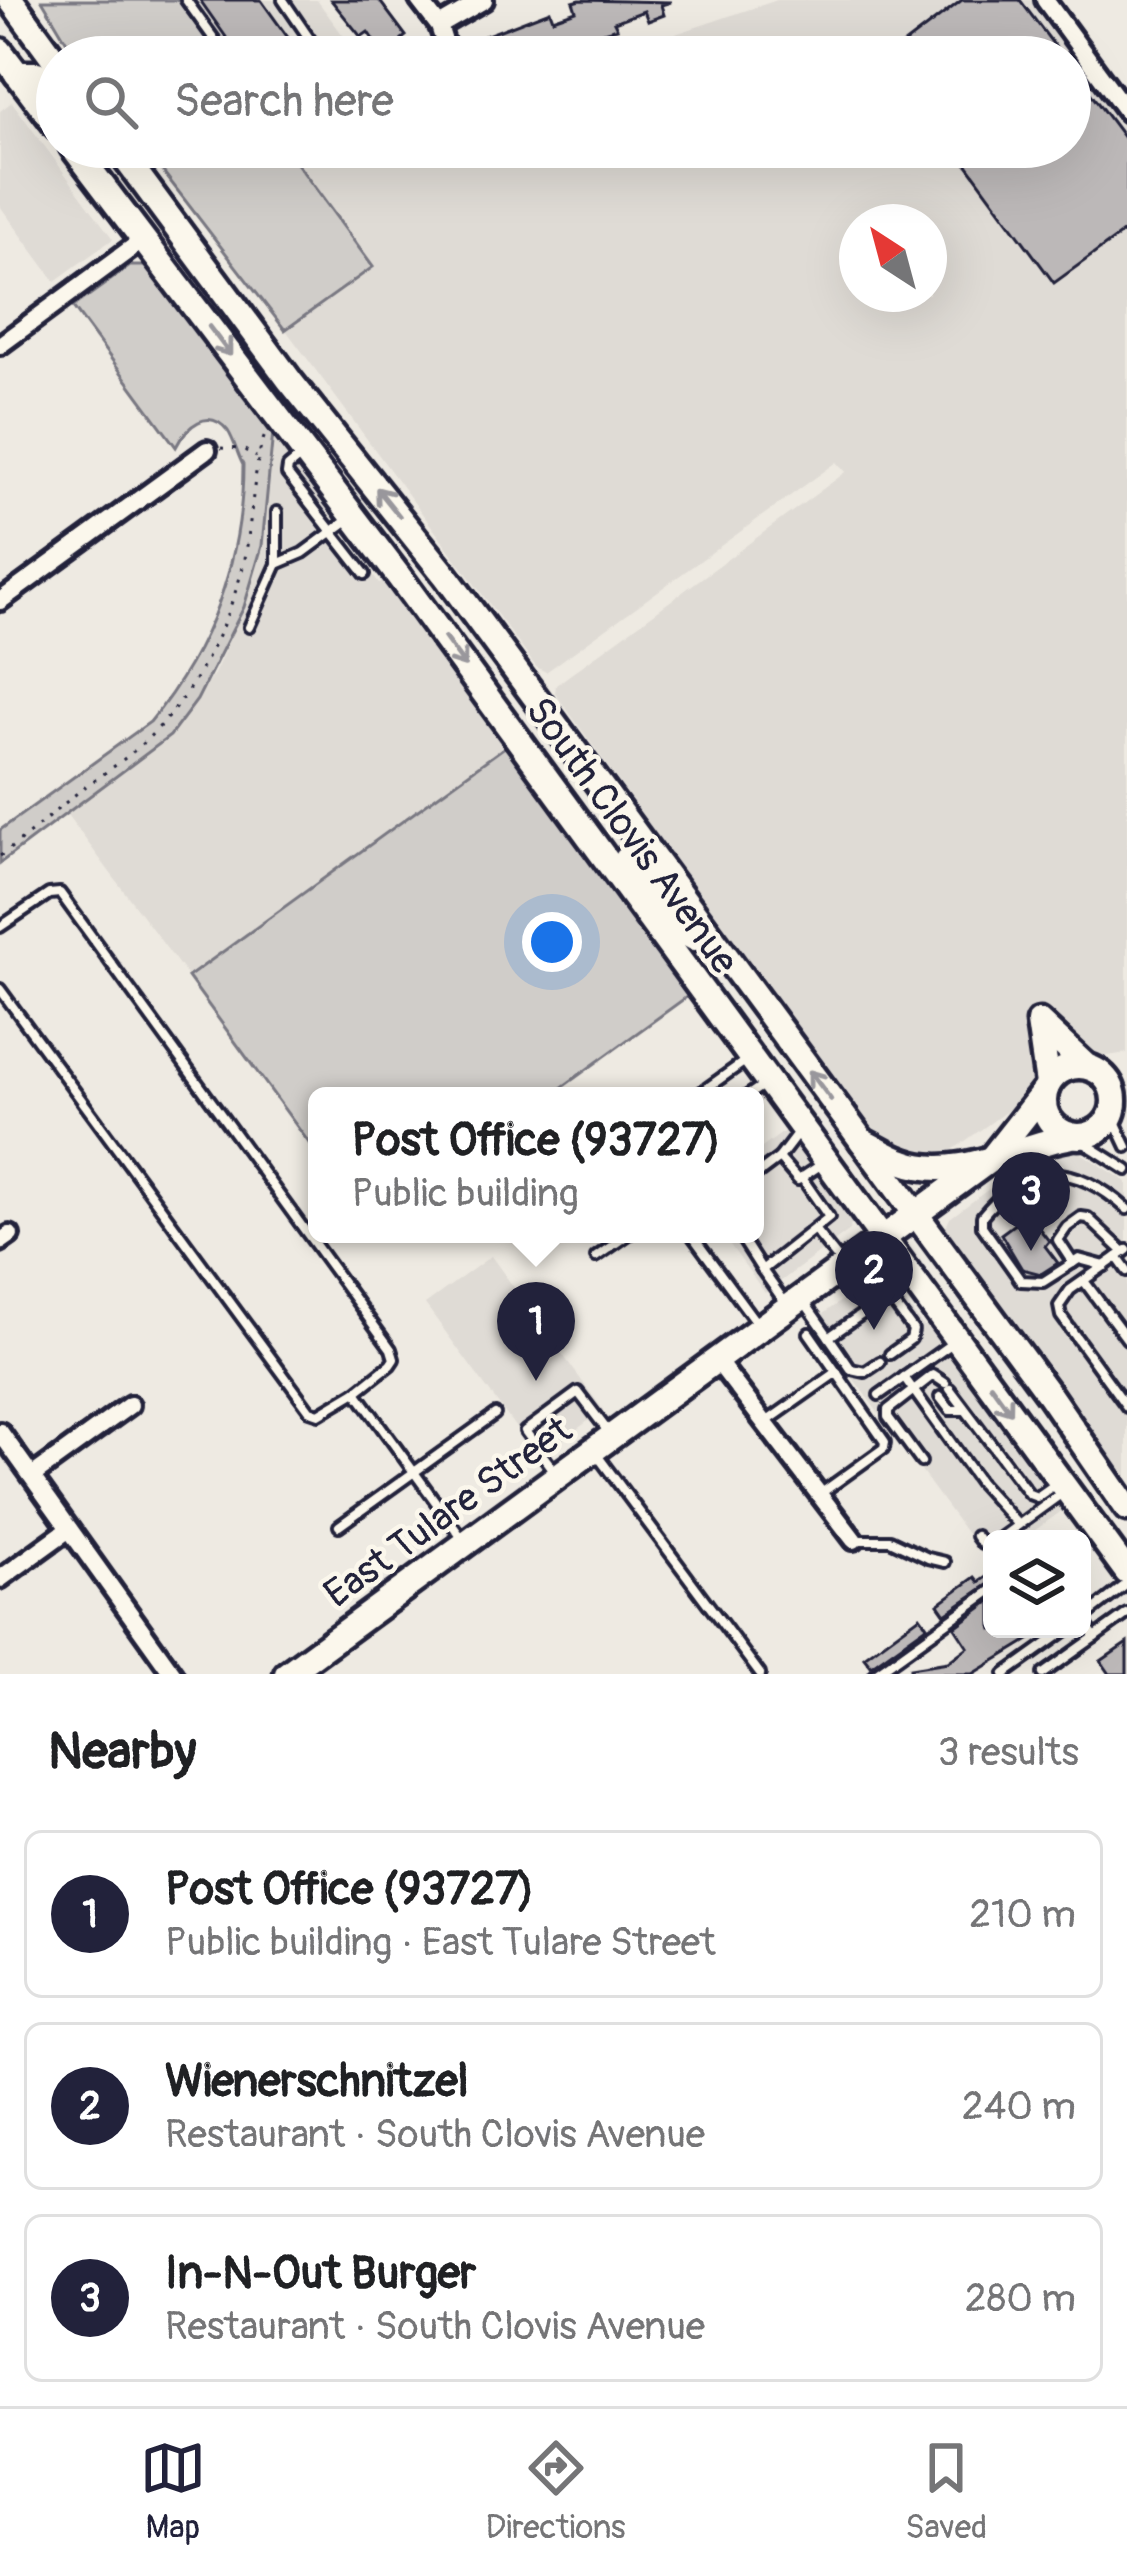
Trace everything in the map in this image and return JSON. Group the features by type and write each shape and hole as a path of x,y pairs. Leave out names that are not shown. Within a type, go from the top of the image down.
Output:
{"main road":[{"path":"11,0 37,36"},
{"path":"0,51 9,80 36,106"},
{"name":"South Clovis Avenue","path":"90,168 751,1057 758,1087"},
{"path":"101,168 128,189 194,278 205,284 216,281"},
{"path":"120,168 148,190"},
{"name":"South Clovis Avenue","path":"132,168 445,575 916,1213 1127,1508"},
{"path":"564,800 618,847 680,930 694,938 707,934"},
{"path":"862,1141 923,1167 992,1159 1097,1131 1118,1107 1110,1082 1039,1022 1046,1114 1072,1137"},
{"path":"992,1159 1061,1070 1127,1063"},
{"name":"South Clovis Avenue","path":"764,1093 802,1127 1127,1572"},
{"name":"East Tulare Street","path":"287,1674 992,1159"}],"street":[{"path":"419,0 442,36"},
{"path":"439,26 484,0"},
{"path":"1045,0 1071,36"},
{"path":"1091,63 1127,112"},
{"path":"0,345 144,239"},
{"path":"0,601 207,450"},
{"path":"716,1358 854,1540"},
{"path":"32,1476 130,1405"},
{"path":"0,1432 173,1674"},
{"path":"0,1579 69,1529"}],"lane":[{"path":"186,0 212,36"},
{"path":"283,0 308,36"},
{"path":"305,453 286,470 365,574"},
{"path":"249,628 277,564 277,512"},
{"path":"277,564 303,553 353,516"},
{"path":"0,927 49,893 60,893 308,1234"},
{"path":"0,989 310,1411 319,1414 356,1392 394,1359 314,1243"},
{"path":"708,1087 751,1057"},
{"path":"1118,1107 1127,1147"},
{"path":"764,1169 779,1158 802,1127"},
{"path":"1072,1137 1127,1170"},
{"path":"779,1158 798,1180 827,1161"},
{"path":"1105,1266 1087,1259 1043,1282 1021,1281 982,1226 982,1216 1033,1178 1062,1171 1094,1184 1127,1209"},
{"path":"762,1270 829,1217 802,1178"},
{"path":"1073,1263 1058,1240 1082,1217 1123,1253 1127,1271"},
{"path":"814,1228 843,1265"},
{"path":"596,1258 617,1243"},
{"path":"698,1243 759,1327"},
{"path":"745,1243 762,1270 829,1337 851,1369 865,1372 880,1362"},
{"path":"1123,1253 1063,1297 1059,1306 1061,1316 1127,1407"},
{"path":"829,1337 914,1279"},
{"path":"1084,1281 1127,1339"},
{"path":"888,1296 913,1330 911,1339 890,1354"},
{"path":"809,1333 885,1442 884,1448 819,1495"},
{"path":"879,1395 958,1339"},
{"path":"765,1423 837,1372"},
{"path":"921,1462 888,1417 891,1405 938,1374 1029,1494 1041,1495 1064,1485"},
{"path":"904,1377 980,1483 1018,1525"},
{"path":"927,1379 950,1410 965,1410"},
{"path":"356,1392 465,1543"},
{"path":"557,1474 525,1431 578,1392 602,1442 760,1674"},
{"path":"339,1526 495,1414"},
{"path":"1011,1530 1064,1485"},
{"path":"976,1536 983,1544"},
{"path":"854,1540 890,1540 945,1562"},
{"path":"1091,1612 1127,1584"},
{"path":"875,1674 983,1596"},
{"path":"1043,1674 1127,1614"},
{"path":"1091,1631 1095,1637"},
{"path":"1005,1674 1055,1638"}],"path":[{"path":"0,856 145,741 196,677 225,618 242,568 261,439 281,420"},
{"path":"207,450 243,449 257,458"}],"shaded area":[{"path":"42,0 178,0 205,36 63,36"},
{"path":"178,0 317,0 344,36 205,36"},
{"path":"777,0 1034,0 1060,36 670,36"},
{"path":"1091,79 1127,129 1127,1053 1107,1056 1085,1049 1054,1026 1038,1077 1026,1097 914,1178 902,1176 555,693 556,685 846,472 837,462 546,672 536,667 286,330 372,267 300,168 1091,168"},
{"path":"12,102 36,135 36,168 61,168 113,239 55,281 0,206 0,111"},
{"path":"160,168 300,168 373,267 285,330"},
{"path":"130,266 146,266 273,432 262,546 244,607 197,700 170,736 0,863 0,830 150,722 171,694 206,634 237,535 243,465 228,431 213,420 198,422 176,447 73,307"},
{"path":"273,432 379,583 385,580 506,746 188,977 65,812 170,736 214,674 244,607 262,546"},
{"path":"506,746 688,996 562,1087 308,1087 308,1142 188,977"},
{"path":"786,1130 851,1222 850,1230 765,1293 729,1243 764,1243 764,1146"},
{"path":"1057,1152 1081,1153 1127,1182 1127,1489 943,1233 950,1218 1020,1166"},
{"path":"491,1256 603,1410 538,1458 425,1304"},
{"path":"874,1277 888,1279 922,1325 930,1328 1063,1510 1035,1530 983,1530 983,1556 812,1322"}],"building":[{"path":"200,0 261,0 287,36 225,36"},
{"path":"331,0 379,0 406,36 371,36 368,32 360,36"},
{"path":"962,0 1020,0 1047,36 915,36"},
{"path":"573,2 671,2 661,5 664,15 648,21 644,11 614,22 617,28 590,36 485,36 550,11 553,19 576,11"},
{"path":"1091,94 1127,142 1127,230 1054,283 969,168 1091,168"},
{"path":"1028,1214 1049,1241 1045,1246 1058,1263 1041,1274 1022,1269 1001,1234"},
{"path":"975,1577 979,1582 983,1579 983,1588 945,1614 938,1604"},
{"path":"983,1607 983,1638 1032,1638 973,1674 910,1674 910,1668 948,1662 968,1647 955,1627"},
{"path":"920,1616 927,1626 871,1666 864,1657"},
{"path":"1127,1643 1127,1674 1110,1674 1101,1661"}],"place":[{"name":"In-N-Out Burger","path":"1031,1251"},
{"name":"Wienerschnitzel","path":"874,1330"},
{"name":"Post Office (93727)","path":"536,1381"}]}
